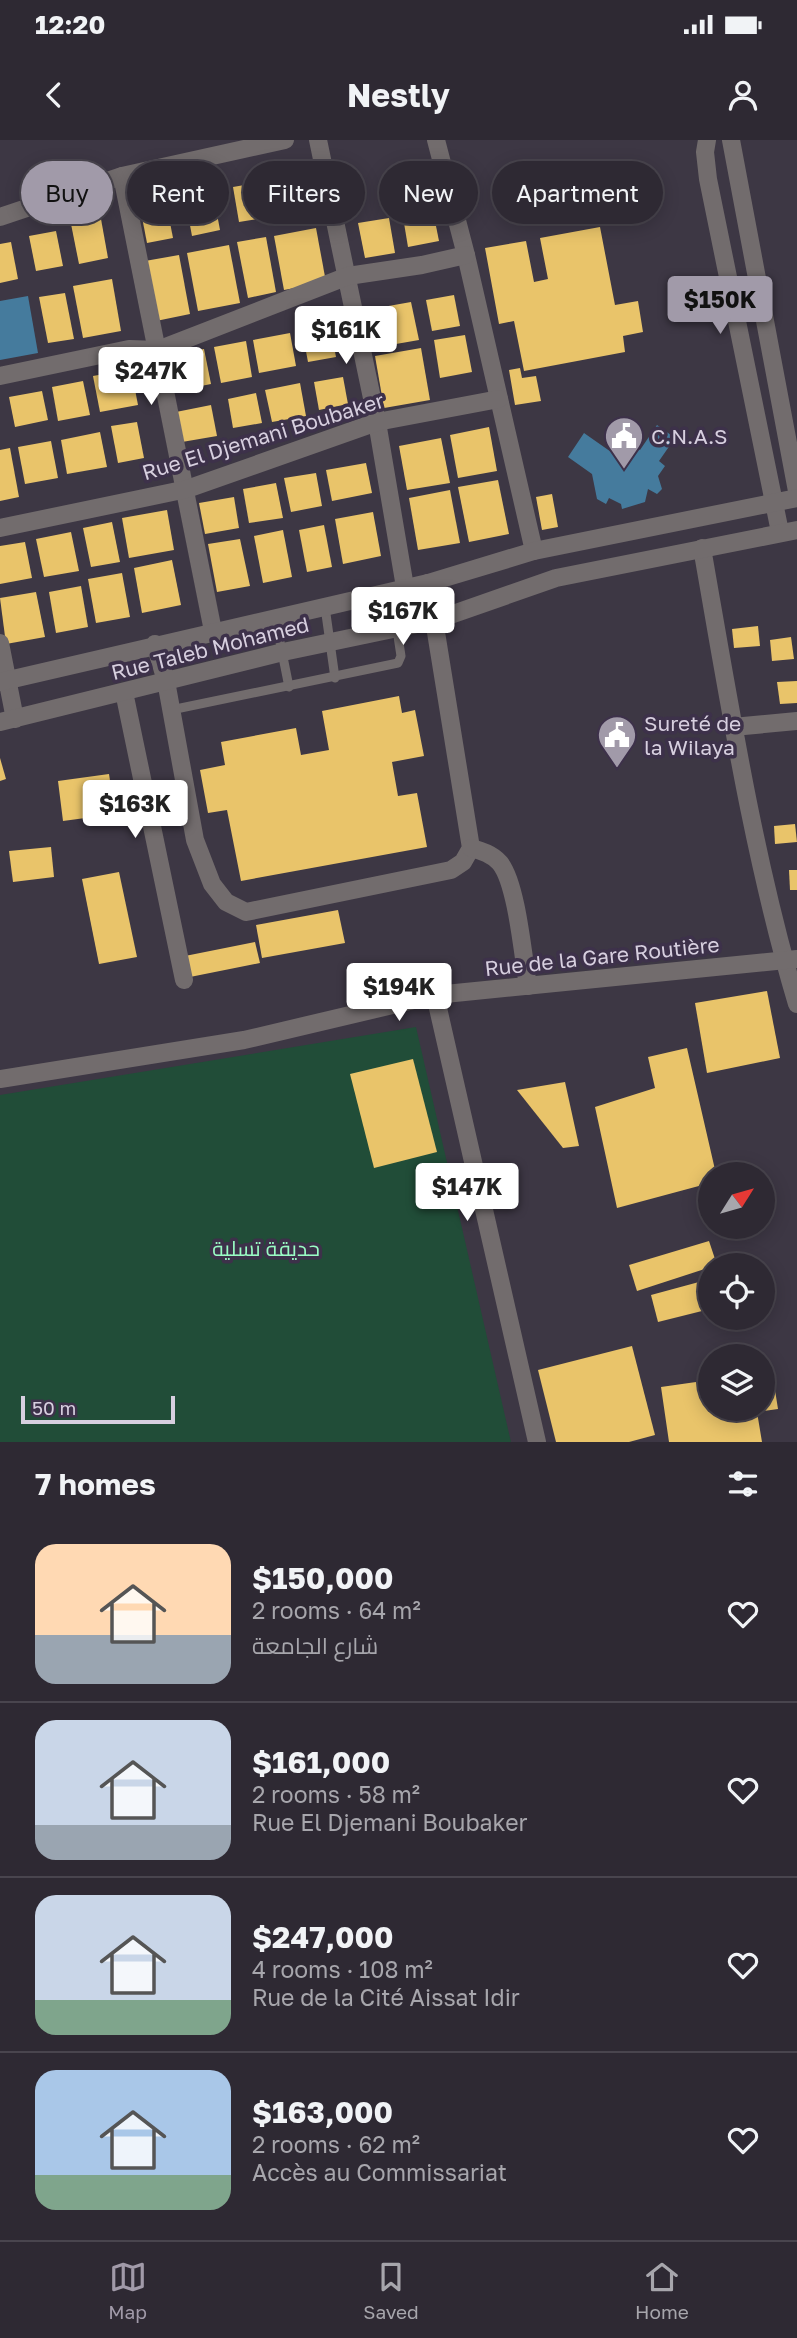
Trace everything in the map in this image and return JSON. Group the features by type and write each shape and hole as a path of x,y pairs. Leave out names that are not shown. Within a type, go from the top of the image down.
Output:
{"street":[{"path":"0,217 122,176 285,140"},
{"path":"317,140 377,422 398,589"},
{"path":"436,140 466,255 534,551"},
{"path":"707,140 705,152 708,179 775,504 789,531"},
{"path":"731,140 797,491"},
{"path":"122,176 187,489 213,631"},
{"path":"0,376 129,349 159,350 348,276 422,265 466,255"},
{"name":"Rue El Djemani Boubaker","path":"0,528 187,489 377,422 499,399"},
{"name":"Rue Taleb Mohamed","path":"4,681 428,583 534,551 797,498"},
{"name":"Rue Taleb Mohamed","path":"8,721 283,652 436,620 556,578 789,531"},
{"path":"702,548 733,727 790,960 797,1004"},
{"path":"156,644 166,681 195,840 212,884 226,902 246,912 452,870 463,862 471,848 428,583"},
{"path":"0,643 8,721"},
{"path":"124,692 184,980"},
{"path":"733,727 797,721"},
{"path":"471,848 494,858 510,880 528,986"},
{"name":"Rue de la Gare Routière","path":"0,1079 244,1040 435,995 790,960"},
{"path":"435,995 537,1442"}],"lane":[{"path":"171,710 398,663 401,656 398,589"},
{"path":"324,607 335,678"},
{"path":"275,617 289,687"}],"green space":[{"name":"حديقة تسلية","path":"416,1027 511,1442 0,1442 0,1095"}],"building: Homes":[{"path":"243,185 243,221 239,222 233,187"},
{"path":"379,220 379,224 390,224 395,253 365,258 358,224"},
{"path":"71,224 102,224 108,258 79,264"},
{"path":"143,224 170,224 173,238 147,243"},
{"path":"190,224 219,224 220,230 192,236"},
{"path":"404,224 436,224 439,241 408,247"},
{"path":"600,227 615,305 638,301 643,332 623,336 625,352 524,371 514,321 499,324 485,248 526,241 534,282 548,279 540,238"},
{"path":"316,228 326,282 284,290 274,236"},
{"path":"56,231 63,266 36,271 29,236"},
{"path":"266,237 276,292 248,298 237,242"},
{"path":"11,242 18,279 0,283 0,244"},
{"path":"229,245 240,303 198,311 187,253"},
{"path":"179,255 190,314 156,321 145,261"},
{"path":"112,279 121,331 83,338 73,286"},
{"path":"65,293 74,339 48,343 39,297"},
{"path":"454,295 460,326 432,331 426,300"},
{"path":"411,302 419,340 373,348 366,310"},
{"path":"330,325 336,357 308,362 302,330"},
{"path":"290,333 296,366 259,373 253,340"},
{"path":"465,335 472,372 440,378 434,340"},
{"path":"246,341 252,377 221,383 214,347"},
{"path":"421,348 430,400 384,408 375,356"},
{"path":"204,349 211,384 176,391 169,355"},
{"path":"520,368 522,378 536,376 541,401 515,405 509,370"},
{"path":"131,369 138,405 100,412 93,376"},
{"path":"343,377 348,404 319,410 314,382"},
{"path":"83,381 90,415 58,421 52,387"},
{"path":"300,383 306,416 272,422 265,390"},
{"path":"42,391 48,420 15,427 9,397"},
{"path":"256,393 262,423 233,428 228,399"},
{"path":"211,405 217,436 182,442 176,412"},
{"path":"137,422 144,458 118,463 111,426"},
{"path":"489,427 497,471 458,478 450,435"},
{"path":"100,432 107,467 67,474 61,440"},
{"path":"441,438 450,483 407,490 399,446"},
{"path":"51,441 58,478 25,484 18,447"},
{"path":"10,448 19,497 0,501 0,450"},
{"path":"366,463 372,493 332,501 326,470"},
{"path":"316,473 322,506 291,512 284,478"},
{"path":"498,480 509,534 469,542 458,487"},
{"path":"276,483 283,518 249,523 243,489"},
{"path":"450,490 460,543 418,550 409,498"},
{"path":"552,494 558,527 542,530 536,497"},
{"path":"234,497 239,528 205,534 199,503"},
{"path":"167,510 174,550 129,558 122,518"},
{"path":"373,512 381,556 343,564 335,519"},
{"path":"112,522 120,562 91,567 83,528"},
{"path":"324,525 332,567 307,572 299,530"},
{"path":"283,530 292,577 263,583 254,536"},
{"path":"71,532 79,571 44,577 36,539"},
{"path":"240,539 250,586 217,592 208,544"},
{"path":"25,542 32,578 0,584 0,546"},
{"path":"172,560 181,605 142,613 134,568"},
{"path":"122,573 130,617 96,623 88,579"},
{"path":"81,586 88,627 56,633 49,592"},
{"path":"36,592 45,637 6,644 0,598"},
{"path":"758,626 760,646 734,648 732,629"},
{"path":"791,637 794,659 772,661 770,640"},
{"path":"797,681 797,703 780,704 777,682"},
{"path":"399,696 402,713 415,710 424,756 392,762 398,796 417,793 427,847 241,881 227,810 208,813 200,770 225,765 221,742 296,728 301,755 329,750 322,711"},
{"path":"0,758 6,779 0,781"},
{"path":"109,774 115,814 63,821 58,781"},
{"path":"795,824 797,842 775,844 774,826"},
{"path":"51,847 54,877 13,882 9,851"},
{"path":"789,870 797,870 797,890 790,890"},
{"path":"119,872 137,957 99,964 82,879"},
{"path":"338,910 345,943 262,958 256,925"},
{"path":"255,942 260,963 190,977 185,956"},
{"path":"767,991 780,1058 707,1073 695,1003"},
{"path":"687,1048 713,1162 698,1162 698,1186 617,1208 595,1107 655,1088 648,1057"},
{"path":"413,1059 437,1152 374,1168 350,1074"},
{"path":"565,1082 579,1146 563,1148 517,1090"},
{"path":"709,1241 713,1253 698,1253 698,1271 637,1291 629,1265"},
{"path":"698,1282 698,1312 658,1322 651,1295"},
{"path":"632,1346 655,1435 629,1442 556,1442 538,1370"},
{"path":"698,1382 698,1421 758,1421 762,1442 669,1442 661,1387"}],"building: Public":[{"path":"28,296 38,353 0,360 0,301"},
{"name":"C.N.A.S","path":"657,425 675,438 659,461 665,466 658,476 662,489 657,494 648,489 645,502 622,509 621,504 609,498 606,504 597,499 592,474 568,457 584,433 614,454 626,454 633,445 640,450"}],"place":[{"name":"C.N.A.S","path":"624,470"},
{"name":"Sureté de la Wilaya","path":"617,769"}]}
